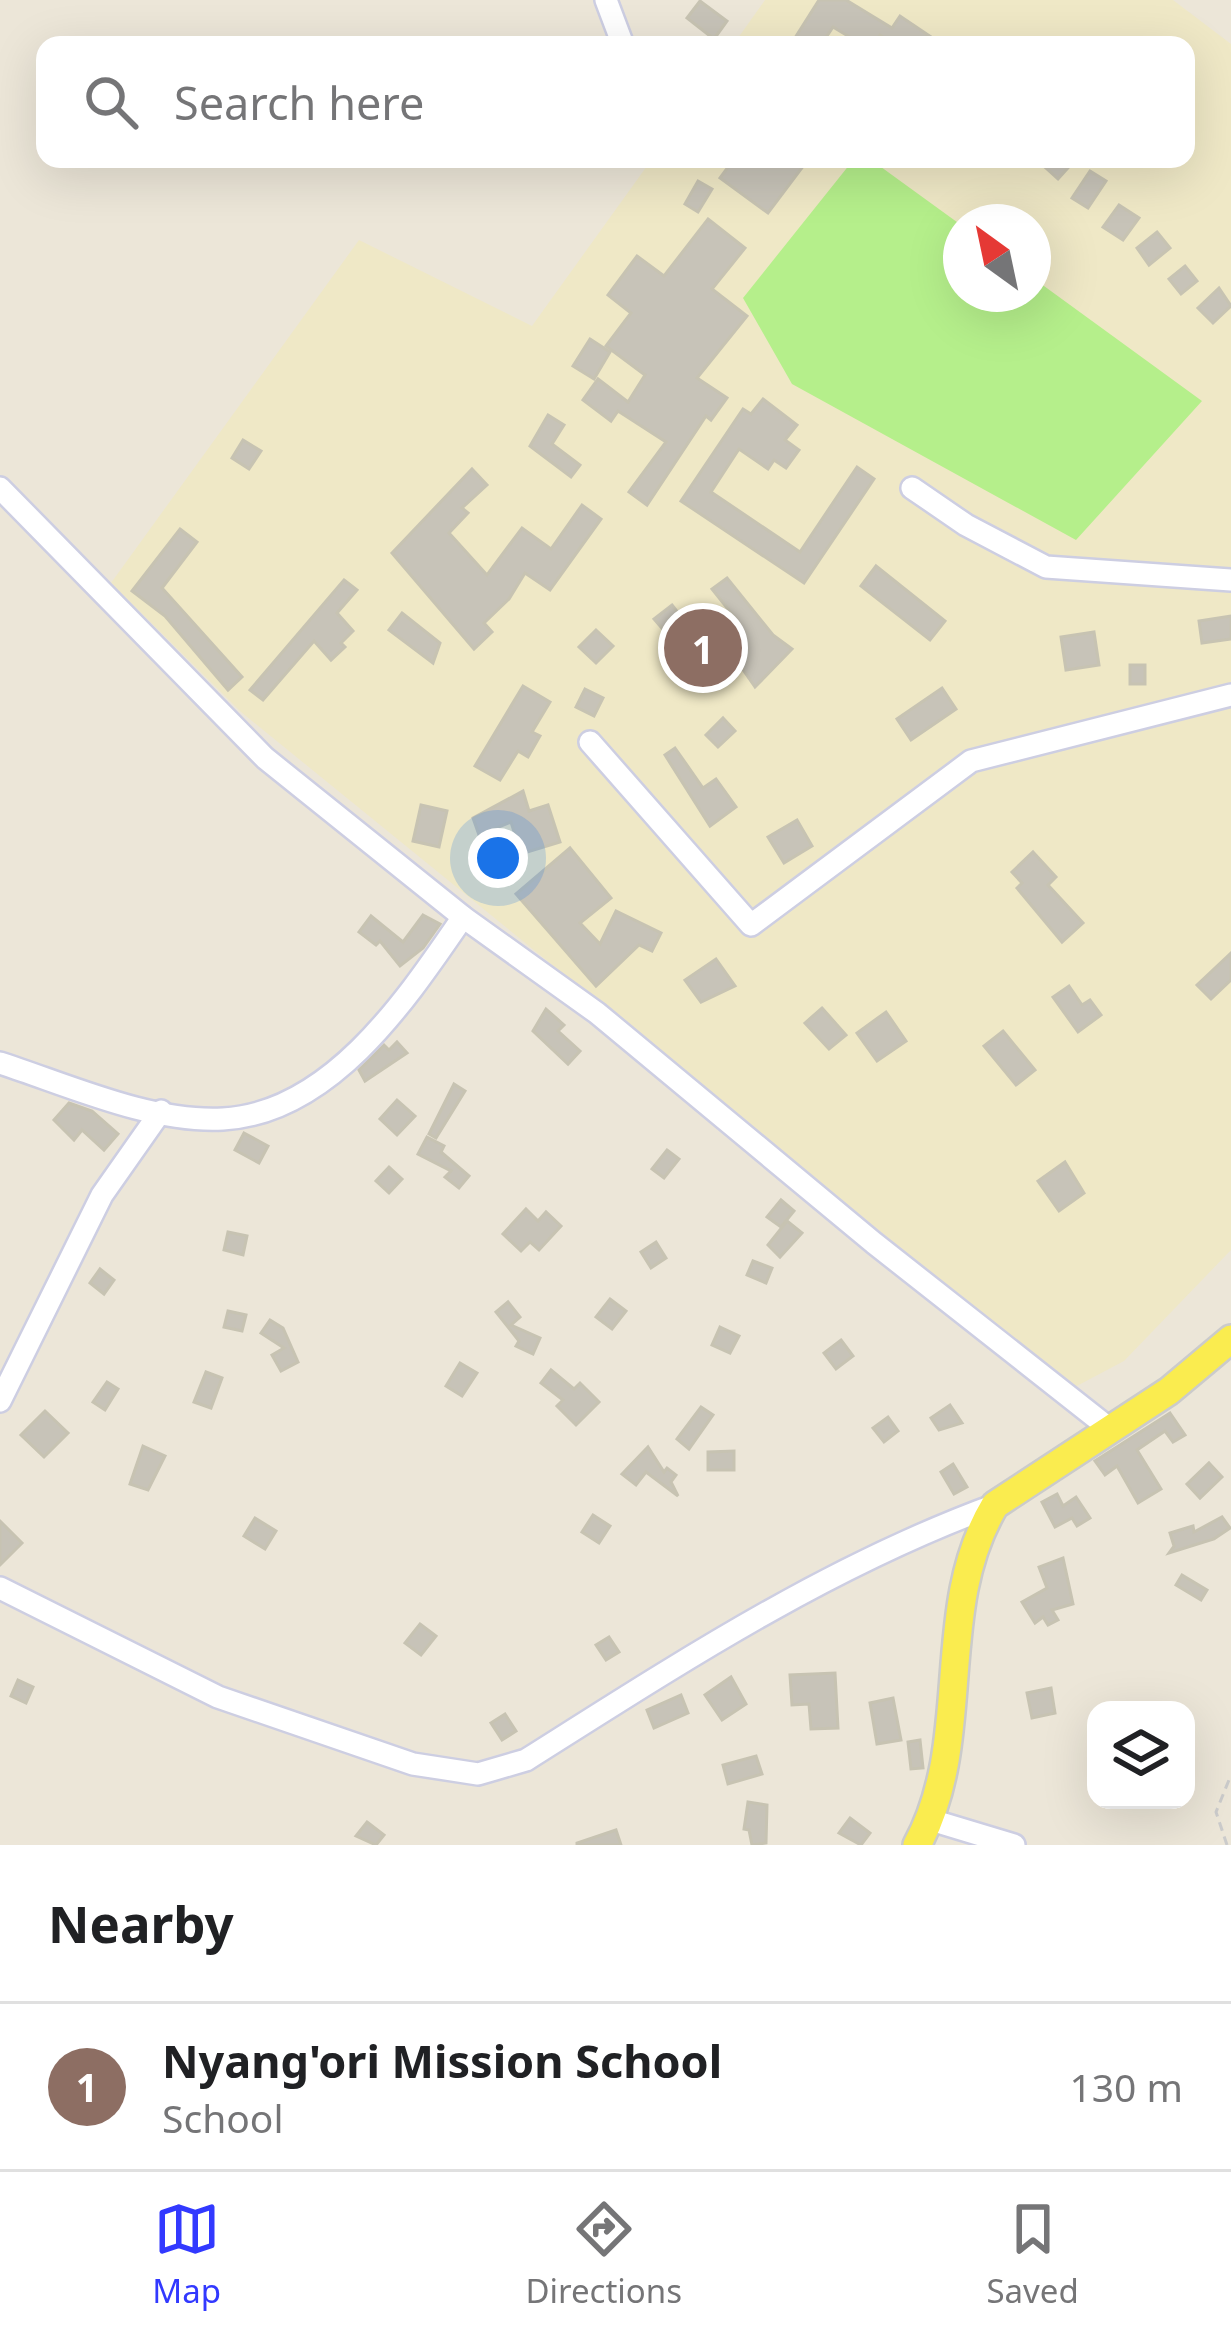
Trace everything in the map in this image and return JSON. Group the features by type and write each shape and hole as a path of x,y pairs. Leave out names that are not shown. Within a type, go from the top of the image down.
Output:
{"main road":[{"path":"924,1832 952,1726 958,1610 978,1532 995,1504 1169,1391 1231,1339"}],"street":[{"path":"606,0 620,36"},
{"path":"0,488 230,725 463,917 597,1013 874,1243 1109,1429"},
{"path":"912,488 966,525 1046,567 1231,580"},
{"path":"590,742 751,925 971,761 1231,695"},
{"path":"0,1063 161,1111 224,1119 269,1108 318,1082 412,992 463,917"},
{"path":"0,1401 96,1207 161,1111"},
{"path":"0,1588 218,1697 413,1764 478,1774 526,1760 811,1586 926,1530 995,1504"},
{"path":"924,1832 1014,1845"}],"path":[{"path":"1227,1845 1216,1812 1231,1775"}],"shaded area":[{"path":"765,0 1173,0 1231,44 1231,1250 1124,1361 1073,1388 241,712 111,583 359,240 532,326 646,168 1195,168 1195,36 739,36"}],"green space":[{"path":"847,168 882,168 943,212 943,312 1051,312 1051,291 1202,401 1076,540 792,384 743,298"}],"building":[{"path":"819,0 846,0 892,28 900,16 930,36 848,36 833,27 827,36 796,36"},
{"path":"700,1 727,21 716,36 710,36 687,18"},
{"path":"727,168 802,168 768,213 720,178"},
{"path":"1046,168 1068,168 1058,179"},
{"path":"1090,171 1106,181 1088,208 1072,198"},
{"path":"698,181 712,189 698,212 685,204"},
{"path":"1119,205 1139,218 1123,240 1103,227"},
{"path":"708,219 745,248 712,289 747,316 697,378 727,398 711,420 706,416 647,505 629,492 666,442 618,411 611,421 583,400 598,379 628,402 645,375 606,346 631,313 608,295 637,256 664,276"},
{"path":"1157,232 1170,248 1149,265 1137,248"},
{"path":"1185,266 1197,281 1181,294 1169,279"},
{"path":"1219,288 1231,306 1213,323 1198,308"},
{"path":"590,339 610,352 594,379 573,366"},
{"path":"763,399 797,425 785,440 799,450 786,468 774,460 768,469 739,449 711,492 800,552 857,467 874,479 804,583 681,501 743,409 751,414"},
{"path":"548,415 564,425 552,444 580,465 571,477 530,446"},
{"path":"243,440 261,451 249,469 232,458"},
{"path":"472,469 487,485 462,508 468,513 449,533 487,575 522,528 551,549 582,505 601,519 550,590 525,573 509,599 484,623 492,632 474,649 392,553"},
{"path":"180,529 197,542 162,588 242,677 228,690 165,616 132,591"},
{"path":"876,566 945,621 930,640 861,586"},
{"path":"727,578 773,635 792,649 755,687 730,651 714,664 704,653 740,624 712,589"},
{"path":"344,580 357,590 337,613 353,631 341,643 345,647 331,660 314,641 263,700 250,690"},
{"path":"672,605 683,619 666,633 654,619"},
{"path":"402,613 440,643 433,663 389,630"},
{"path":"1231,616 1231,639 1202,643 1199,621"},
{"path":"596,630 613,646 596,663 579,647"},
{"path":"1094,632 1099,665 1066,670 1061,637"},
{"path":"1130,665 1145,665 1145,684 1130,684"},
{"path":"523,686 550,702 532,732 540,736 528,757 518,751 500,780 475,766"},
{"path":"942,688 956,709 911,740 897,719"},
{"path":"585,689 603,698 594,716 576,707"},
{"path":"723,718 735,731 718,747 706,735"},
{"path":"675,748 703,788 716,779 736,807 710,826 665,755"},
{"path":"523,791 529,811 548,805 560,842 521,854 511,822 479,835 473,818"},
{"path":"421,805 447,811 439,847 413,841"},
{"path":"797,820 812,846 784,863 768,837"},
{"path":"570,848 611,898 580,923 600,944 616,911 661,933 652,951 639,945 596,986 516,894"},
{"path":"1033,852 1056,877 1048,885 1083,923 1062,942 1017,888 1022,883 1012,872"},
{"path":"423,915 440,924 423,948 400,966 380,941 376,945 359,932 371,916 403,942"},
{"path":"1231,953 1231,980 1211,999 1197,985"},
{"path":"716,959 735,986 701,1002 685,980"},
{"path":"1069,986 1082,1005 1090,1000 1101,1015 1078,1032 1053,997"},
{"path":"822,1008 846,1035 829,1049 805,1023"},
{"path":"546,1009 564,1025 558,1031 580,1051 568,1064 533,1031"},
{"path":"886,1012 906,1041 877,1061 857,1033"},
{"path":"1003,1031 1035,1070 1016,1085 984,1046"},
{"path":"397,1042 407,1053 365,1081 359,1070 384,1045 389,1050"},
{"path":"454,1084 465,1091 436,1138 429,1134"},
{"path":"397,1100 415,1116 397,1135 380,1119"},
{"path":"69,1103 92,1111 118,1134 104,1150 82,1130 74,1140 54,1120"},
{"path":"244,1133 268,1146 259,1163 235,1150"},
{"path":"427,1137 444,1146 441,1152 469,1176 459,1188 445,1177 451,1171 418,1154"},
{"path":"667,1150 679,1159 664,1178 652,1169"},
{"path":"1065,1162 1084,1193 1059,1211 1038,1181"},
{"path":"389,1167 402,1179 389,1193 376,1181"},
{"path":"781,1200 794,1211 781,1227 767,1217"},
{"path":"526,1209 538,1221 546,1212 561,1226 539,1250 530,1242 521,1251 503,1234"},
{"path":"787,1221 802,1233 780,1257 768,1245"},
{"path":"228,1232 247,1236 243,1255 224,1250"},
{"path":"656,1242 666,1258 651,1268 641,1252"},
{"path":"753,1261 772,1268 766,1283 747,1275"},
{"path":"100,1269 114,1280 104,1294 90,1283"},
{"path":"610,1299 626,1311 612,1329 596,1317"},
{"path":"508,1302 520,1317 511,1325 540,1338 533,1354 516,1346 519,1341 496,1312"},
{"path":"228,1311 246,1315 242,1331 224,1327"},
{"path":"270,1320 283,1328 298,1362 281,1371 272,1355 284,1348 261,1333"},
{"path":"720,1327 739,1336 730,1353 712,1345"},
{"path":"841,1340 853,1356 836,1369 824,1353"},
{"path":"460,1363 477,1373 462,1396 446,1386"},
{"path":"551,1370 574,1389 580,1383 599,1402 576,1425 557,1406 563,1400 541,1383"},
{"path":"206,1372 222,1378 211,1408 194,1402"},
{"path":"107,1382 118,1389 105,1410 93,1402"},
{"path":"950,1405 962,1423 939,1430 931,1418"},
{"path":"701,1407 713,1415 689,1449 677,1439"},
{"path":"45,1411 68,1433 44,1457 21,1435"},
{"path":"1170,1413 1185,1435 1173,1442 1165,1431 1137,1450 1161,1489 1138,1503 1117,1466 1105,1475 1095,1461"},
{"path":"888,1417 898,1431 884,1442 873,1428"},
{"path":"143,1446 165,1456 148,1490 130,1484"},
{"path":"648,1447 664,1472 667,1468 676,1475 671,1482 678,1496 646,1472 636,1485 622,1474"},
{"path":"734,1451 734,1470 708,1470 708,1452"},
{"path":"1209,1463 1222,1477 1200,1498 1187,1484"},
{"path":"953,1464 967,1487 954,1494 941,1472"},
{"path":"1057,1494 1063,1506 1076,1497 1090,1518 1077,1526 1072,1518 1055,1527 1042,1502"},
{"path":"593,1515 610,1526 599,1543 582,1532"},
{"path":"1222,1517 1230,1528 1214,1539 1169,1553 1174,1546 1170,1533 1193,1526 1194,1532"},
{"path":"255,1518 276,1531 265,1549 244,1536"},
{"path":"0,1521 22,1543 0,1565"},
{"path":"1063,1558 1073,1604 1052,1610 1058,1620 1048,1625 1043,1617 1035,1623 1022,1602 1047,1588 1039,1567"},
{"path":"1182,1575 1207,1590 1201,1600 1176,1585"},
{"path":"420,1624 436,1636 421,1655 405,1643"},
{"path":"609,1637 619,1652 606,1660 596,1645"},
{"path":"835,1673 838,1728 811,1729 809,1704 792,1705 790,1675"},
{"path":"731,1677 746,1704 722,1720 705,1695"},
{"path":"18,1680 33,1687 26,1703 11,1696"},
{"path":"1051,1688 1055,1713 1032,1718 1027,1693"},
{"path":"681,1695 688,1713 654,1728 647,1710"},
{"path":"893,1698 901,1740 877,1744 870,1703"},
{"path":"505,1714 516,1731 502,1740 491,1723"},
{"path":"920,1740 923,1768 911,1769 908,1742"},
{"path":"756,1756 762,1774 728,1784 723,1765"},
{"path":"748,1802 767,1805 766,1843 752,1845 749,1830 744,1829"},
{"path":"850,1818 870,1833 861,1845 839,1833"},
{"path":"367,1822 384,1835 376,1845 356,1836"},
{"path":"616,1830 621,1845 577,1845 577,1843"}],"place":[{"name":"Nyang'ori Mission School","path":"703,648"}]}
